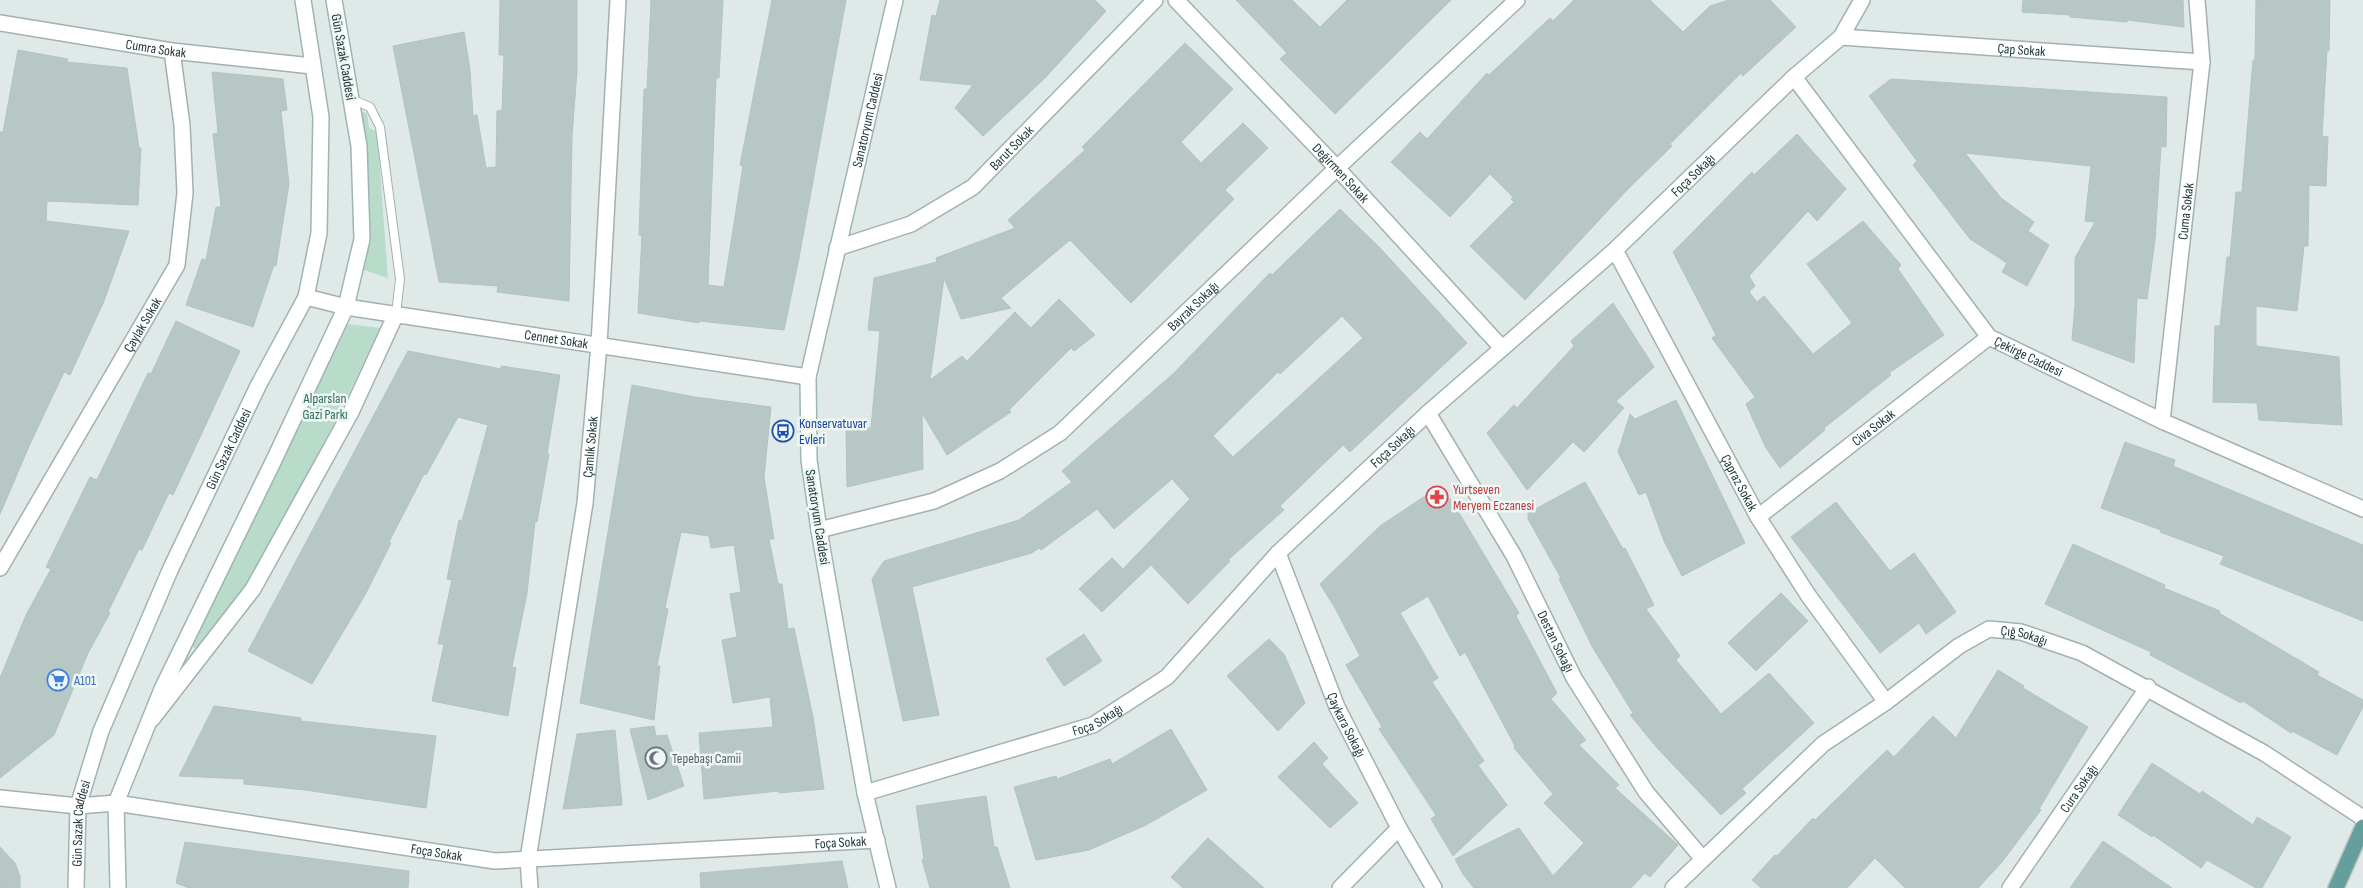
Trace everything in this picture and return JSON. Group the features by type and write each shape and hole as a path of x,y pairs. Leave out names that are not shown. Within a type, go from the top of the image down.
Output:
{"main road":[{"path":"2336,888 2363,827"}],"street":[{"name":"Gün Sazak Caddesi","path":"76,888 78,806 101,731 171,568 258,386 306,297 318,233 321,117 312,66 304,0"},
{"name":"Gün Sazak Caddesi","path":"118,888 116,803 162,689 274,462 346,307 362,239 359,146 334,0"},
{"name":"Çamlık Sokak","path":"530,888 528,859 586,503 599,346 618,0"},
{"name":"Sanatoryum Caddesi","path":"888,888 864,793 819,530 809,460 808,377 895,0"},
{"name":"Barut Sokak","path":"837,248 911,224 973,187 1155,0"},
{"name":"Değirmen Sokak","path":"1176,0 1337,168 1502,348"},
{"name":"Bayrak Sokağı","path":"819,530 934,501 1000,471 1060,433 1337,168 1517,0"},
{"name":"Foça Sokağı","path":"864,793 1093,725 1167,677 1278,553 1428,413 1615,250 1794,77 1841,36 1862,0"},
{"name":"Cuma Sokak","path":"2162,421 2202,62 2197,0"},
{"name":"Cumra Sokak","path":"0,23 172,51 312,66"},
{"name":"Çap Sokak","path":"1841,36 2202,62"},
{"name":"Çaylak Sokak","path":"0,568 177,265 185,193 182,125 172,51"},
{"name":"Çekirge Caddesi","path":"1794,77 1989,337 2162,421 2363,509"},
{"name":"Çapraz Sokak","path":"1615,250 1758,517 1808,595 1886,702"},
{"name":"Cennet Sokak","path":"306,297 346,307 808,377"},
{"name":"Gün Sazak Caddesi","path":"147,726 253,589 351,412 396,314"},
{"name":"Civa Sokak","path":"1758,517 1989,337"},
{"name":"Destan Sokağı","path":"1428,413 1514,556 1574,678 1646,792 1702,858"},
{"name":"Çaykara Sokağı","path":"1278,553 1337,707 1399,828 1434,888"},
{"name":"Çığ Sokağı","path":"1673,888 1702,858 1823,744 1886,702 1959,646 1990,629 2021,632 2082,653 2148,687 2264,753 2363,818"},
{"name":"Cura Sokağı","path":"2010,888 2148,687"},
{"name":"Foça Sokak","path":"0,798 78,806 116,803 495,861 877,840"},
{"path":"1340,888 1399,828"}],"lane":[{"path":"351,99 370,106 380,127 400,279 396,314"}],"green space":[{"path":"361,112 367,113 369,128 377,131 388,278 361,269 366,231 367,170"},
{"name":"Alparslan Gazi Parkı","path":"347,324 380,328 338,417 252,576 199,649 192,647"}],"building":[{"path":"500,0 577,0 577,71 572,136 569,301 497,292 498,286 439,282 393,46 464,32 470,70 473,116 477,115 486,168 496,167 497,111 502,110 504,55 499,55"},
{"path":"651,0 723,0 719,78 716,78 708,285 724,287 743,166 740,165 772,0 846,0 784,330 699,321 699,323 638,313 642,235 639,235 644,89 647,89"},
{"path":"940,0 1095,0 1106,11 1045,78 983,136 955,108 973,85 920,80 932,15 936,16"},
{"path":"1236,0 1292,0 1320,27 1347,0 1451,0 1335,114 1280,59 1287,53"},
{"path":"1574,0 1650,0 1683,32 1710,6 1729,0 1770,0 1796,27 1743,76 1741,73 1670,144 1672,146 1627,190 1525,300 1470,246 1514,202 1511,199 1513,197 1490,174 1450,217 1391,162 1420,132 1427,139 1487,73 1489,75 1550,18 1553,21"},
{"path":"2023,0 2183,0 2184,27 2127,20 2127,22 2070,17 2070,15 2022,12"},
{"path":"2256,0 2330,0 2329,51 2327,51 2322,136 2328,137 2326,186 2309,185 2308,246 2304,246 2297,311 2256,306 2256,346 2339,357 2342,425 2259,420 2257,403 2213,402 2215,326 2220,326 2227,257 2230,257 2236,192 2242,192 2253,60 2255,60"},
{"path":"1185,43 1233,89 1181,142 1201,163 1243,123 1268,148 1225,190 1234,199 1131,303 1070,240 1001,298 1011,308 961,319 944,278 930,380 962,356 967,361 1015,312 1031,328 1059,299 1095,335 1074,351 1071,348 1009,410 1011,412 947,455 922,413 923,469 847,487 846,429 871,428 880,331 868,330 874,278 937,262 936,258 1015,228 1008,220 1085,150 1082,147"},
{"path":"18,50 68,59 67,62 127,68 139,148 141,148 138,205 47,201 46,221 129,231 104,301 70,375 64,372 0,514 0,132 3,132"},
{"path":"212,72 283,79 287,110 281,111 289,184 276,266 274,265 253,327 186,305 202,259 206,260 216,207 221,207 213,134 218,133"},
{"path":"1891,79 2167,97 2166,147 2161,146 2155,240 2147,299 2137,298 2134,363 2072,340 2075,305 2075,258 2095,222 2085,221 2091,166 1965,153 2001,198 2034,222 2028,231 2049,245 2027,286 2002,272 2007,263 1970,239 1913,165 1917,161 1869,96"},
{"path":"1797,134 1846,189 1817,221 1808,211 1749,276 1755,286 1749,292 1757,302 1764,296 1813,354 1852,323 1807,264 1863,221 1901,265 1898,269 1944,335 1889,373 1891,375 1824,428 1825,430 1780,468 1766,448 1746,404 1755,397 1712,338 1716,335 1673,252 1752,172 1754,175"},
{"path":"1340,209 1381,249 1467,343 1350,452 1343,445 1280,506 1284,510 1228,560 1230,561 1188,604 1151,565 1102,612 1079,589 1112,558 1123,569 1190,499 1172,479 1114,529 1097,509 1041,550 1039,548 1032,553 912,587 939,715 903,721 872,579 884,561 1019,520 1072,482 1062,471 1174,373 1270,273 1272,275","holes":["1342,316 1363,338 1233,457 1213,436 1278,372 1280,374"]},
{"path":"1613,303 1654,367 1616,401 1624,408 1584,452 1573,442 1527,490 1487,433 1514,405 1517,408 1574,346 1571,341"},
{"path":"176,321 240,351 173,495 169,493 142,550 139,549 108,612 110,613 88,653 54,735 0,778 0,678 26,615 51,569 46,567 90,477 97,480 148,373 151,374"},
{"path":"408,351 501,369 501,366 560,375 547,454 549,454 537,522 535,521 527,593 512,667 516,668 508,716 432,701 444,644 438,644 452,580 447,579 459,520 462,521 488,425 458,417 426,475 424,474 389,542 391,543 365,595 312,684 248,651"},
{"path":"632,385 695,397 771,407 764,477 774,539 769,539 778,584 782,584 788,629 794,628 813,717 824,789 779,793 779,791 704,799 699,733 773,727 770,697 733,703 722,640 737,637 730,594 741,592 734,545 711,548 709,536 681,532 665,608 668,609 657,666 660,666 654,720 580,703"},
{"path":"1676,400 1745,543 1682,576 1664,541 1646,492 1639,495 1618,452 1630,414 1635,419"},
{"path":"2125,442 2175,460 2173,466 2363,545 2363,621 2220,564 2224,556 2101,508"},
{"path":"1585,482 1623,549 1625,548 1654,605 1646,609 1680,656 1676,660 1721,714 1769,673 1814,723 1742,789 1746,793 1721,815 1658,749 1630,715 1633,713 1593,648 1559,579 1561,578 1528,519 1528,513"},
{"path":"1434,490 1444,494 1452,501 1519,613 1516,616 1557,693 1551,699 1586,740 1579,745 1619,785 1615,788 1678,845 1650,877 1645,873 1631,888 1474,888 1463,874 1455,859 1519,828 1553,876 1584,843 1544,803 1553,794 1514,748 1515,746 1465,652 1460,656 1428,596 1400,613 1438,678 1432,682 1484,761 1478,765 1507,805 1453,856 1431,819 1436,815 1379,729 1382,727 1346,665 1360,656 1320,584 1380,526"},
{"path":"1836,502 1890,571 1914,553 1956,612 1926,634 1919,623 1880,653 1791,537"},
{"path":"2073,544 2165,585 2164,588 2220,611 2219,613 2319,672 2317,675 2363,700 2363,707 2337,755 2292,731 2291,733 2243,701 2241,703 2150,655 2151,652 2045,604"},
{"path":"1781,593 1808,621 1756,671 1728,643"},
{"path":"1084,634 1102,661 1064,686 1046,659"},
{"path":"1269,639 1284,654 1305,703 1278,731 1227,676"},
{"path":"1998,670 2024,686 2023,688 2088,727 2039,809 2041,810 2002,862 1978,888 1905,888 1875,858 1847,888 1761,888 1752,880 1813,818 1815,820 1887,750 1894,757 1933,716 1956,738"},
{"path":"214,706 301,718 301,721 436,736 426,808 305,790 244,784 244,779 179,776"},
{"name":"Tepebaşı Camii","path":"654,726 656,736 667,735 684,786 648,800 630,729"},
{"path":"1171,729 1207,790 1146,825 1089,850 1036,860 1014,787 1056,776 1057,779 1110,759 1112,764"},
{"path":"615,730 622,805 563,809 577,734"},
{"path":"1314,742 1328,758 1322,764 1358,803 1330,828 1278,777"},
{"path":"2152,763 2200,794 2202,791 2253,825 2257,817 2291,837 2262,888 2256,888 2207,860 2201,868 2153,835 2152,837 2118,815"},
{"path":"986,796 994,847 997,847 1010,888 930,888 922,860 924,859 916,806"},
{"path":"1208,838 1264,888 1183,888 1171,877"},
{"path":"2103,841 2172,888 2070,888"},
{"path":"185,842 409,871 408,888 189,888 176,883"},
{"path":"0,847 15,863 20,876 20,888 0,888"},
{"path":"842,861 848,888 701,888 700,873"}],"place":[{"name":"Konservatuvar Evleri","path":"783,431"},
{"name":"Yurtseven Meryem Eczanesi","path":"1437,497"},
{"name":"A101","path":"58,680"},
{"name":"Tepebaşı Camii","path":"656,758"}]}
